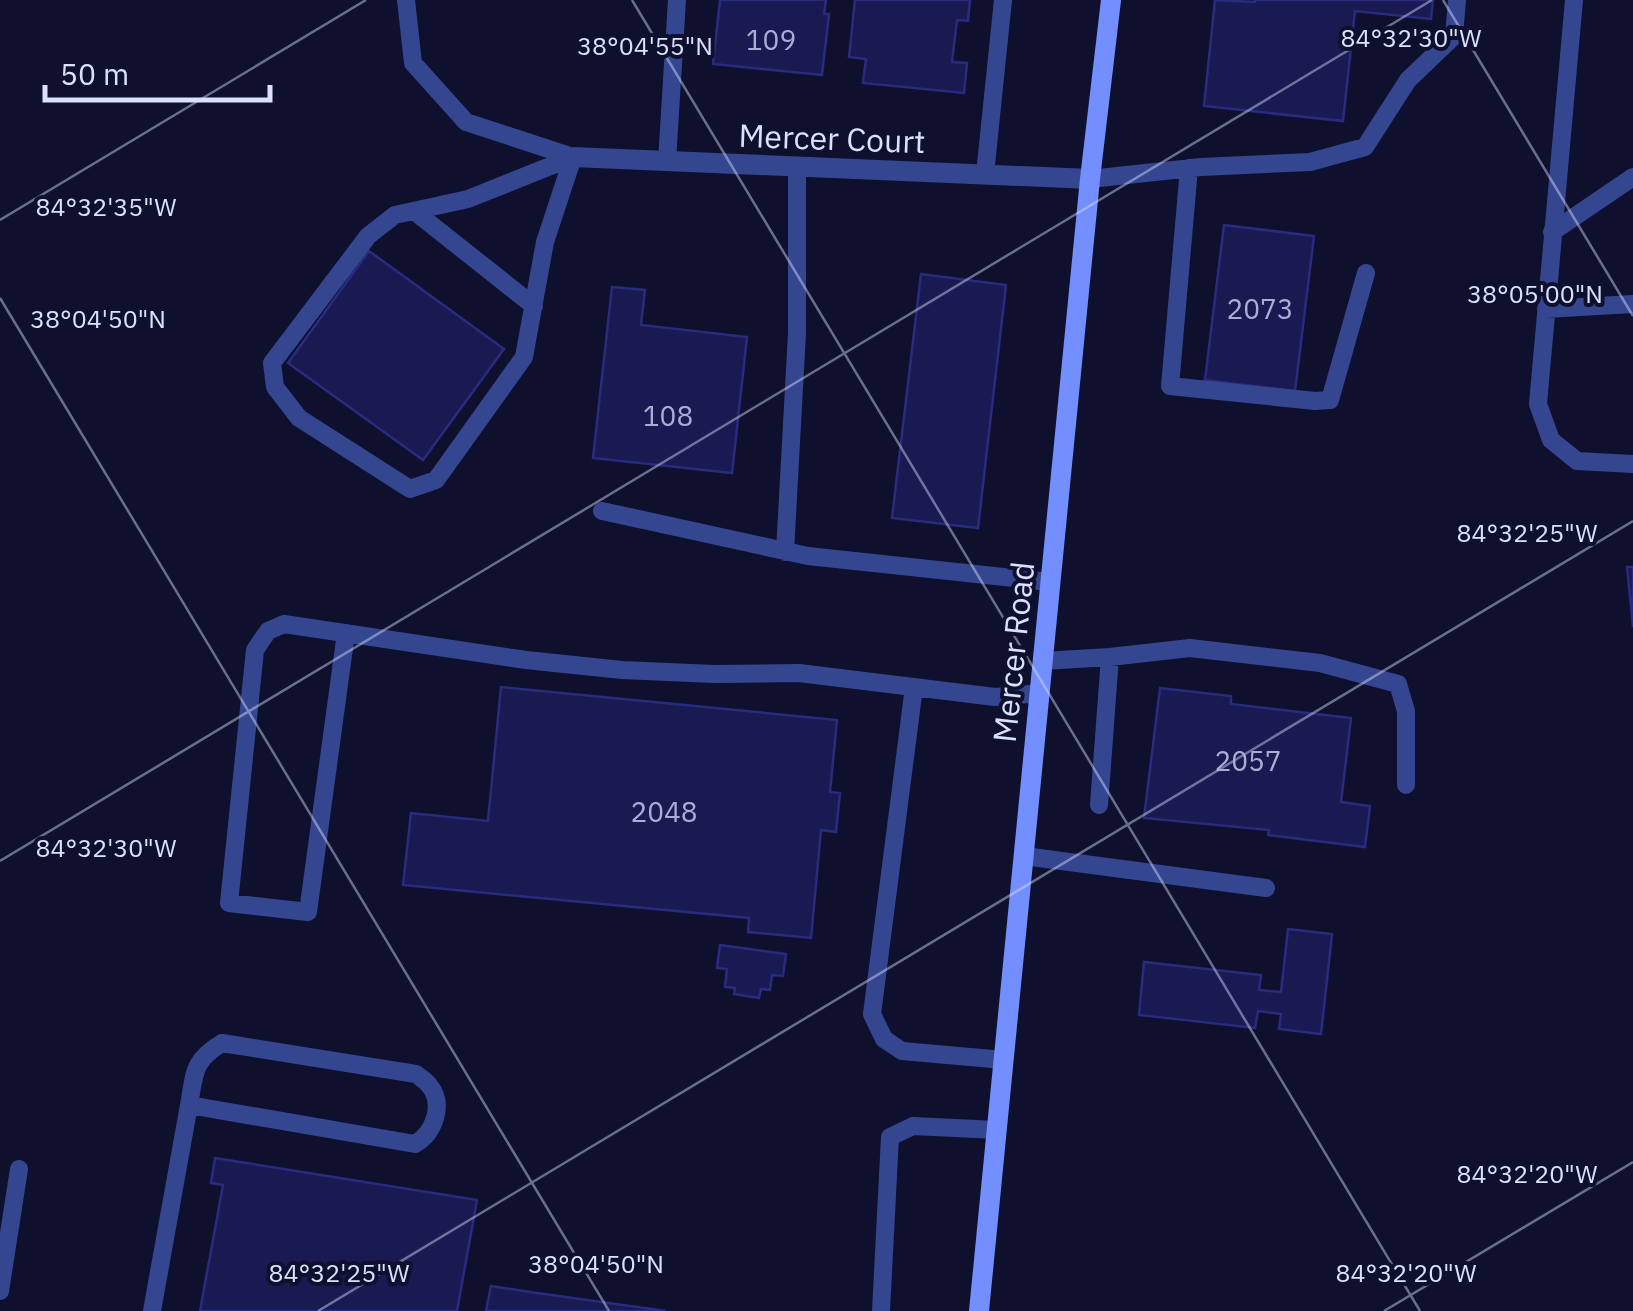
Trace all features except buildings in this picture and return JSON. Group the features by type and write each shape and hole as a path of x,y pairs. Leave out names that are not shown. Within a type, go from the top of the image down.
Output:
{"street":[{"name":"Mercer Road","path":"980,1311 1090,178 1111,0"},
{"name":"Mercer Court","path":"573,157 1090,178"}],"lane":[{"path":"406,0 413,64 466,122 573,157"},
{"path":"667,161 677,0"},
{"path":"985,174 1003,0"},
{"path":"1090,178 1310,162 1365,147 1408,80 1454,36 1457,0"},
{"path":"1574,0 1538,404 1550,440 1577,461 1633,464"},
{"path":"573,157 545,242 524,357 436,480 410,489 300,418 275,386 272,363 368,236 395,216 468,198 573,157"},
{"path":"785,552 797,333 797,166"},
{"path":"1189,168 1170,386 1330,400 1366,273"},
{"path":"1552,232 1633,177"},
{"path":"414,211 534,306"},
{"path":"1546,309 1633,304"},
{"path":"602,512 808,556 1050,582"},
{"path":"346,633 308,912 229,903 255,650 268,630 284,624 346,633 526,660 622,670 800,673 995,698 1039,694"},
{"path":"1042,661 1190,648 1320,662 1387,679 1398,684 1406,711 1406,786"},
{"path":"1100,805 1110,657"},
{"path":"914,687 872,1014 884,1039 902,1051 1004,1060"},
{"path":"1024,856 1266,888"},
{"path":"152,1311 189,1105 203,1054 222,1043 416,1074 432,1088 437,1108 426,1137 414,1144 189,1105"},
{"path":"881,1311 890,1137 913,1126 997,1130"},
{"path":"0,1292 19,1169"}]}
